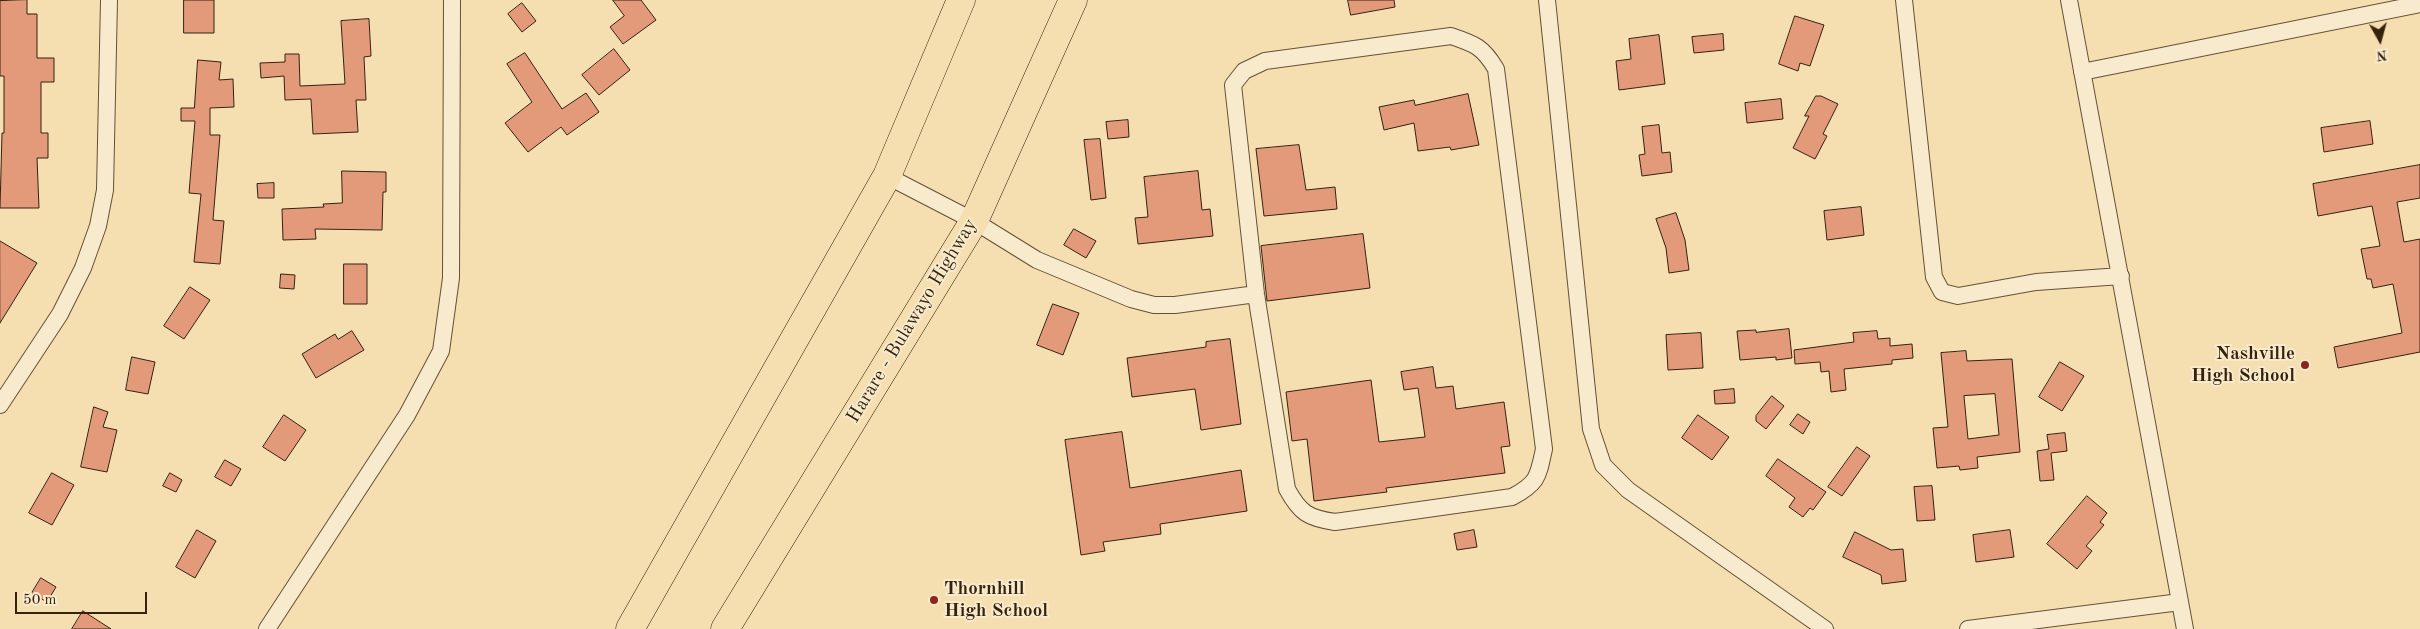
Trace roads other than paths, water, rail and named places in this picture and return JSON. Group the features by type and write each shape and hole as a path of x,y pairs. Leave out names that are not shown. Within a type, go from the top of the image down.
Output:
{"highway":[{"path":"630,629 887,176 961,0"},
{"name":"Harare - Bulawayo Highway","path":"725,629 974,221 1074,0"}],"street":[{"path":"0,405 60,314 83,268 98,226 105,190 109,0"},
{"path":"267,629 407,415 441,351 451,278 452,0"},
{"path":"1547,0 1590,429 1602,465 1628,490 1825,629"},
{"path":"1904,0 1934,277 1942,292 1958,296 2036,282 2121,276"},
{"path":"2069,0 2185,629"},
{"path":"2082,72 2420,4"},
{"path":"1451,36 1473,43 1486,52 1496,69 1544,449 1539,472 1531,487 1512,497 1335,522 1314,519 1297,507 1287,489 1256,294 1233,85 1244,71 1265,61 1451,36"},
{"path":"887,176 974,221 1037,260 1139,301 1154,305 1176,305 1256,294"},
{"path":"1968,629 2180,602"}],"place":[{"name":"Nashville High School","path":"2305,365"},
{"name":"Thornhill High School","path":"934,600"}]}
